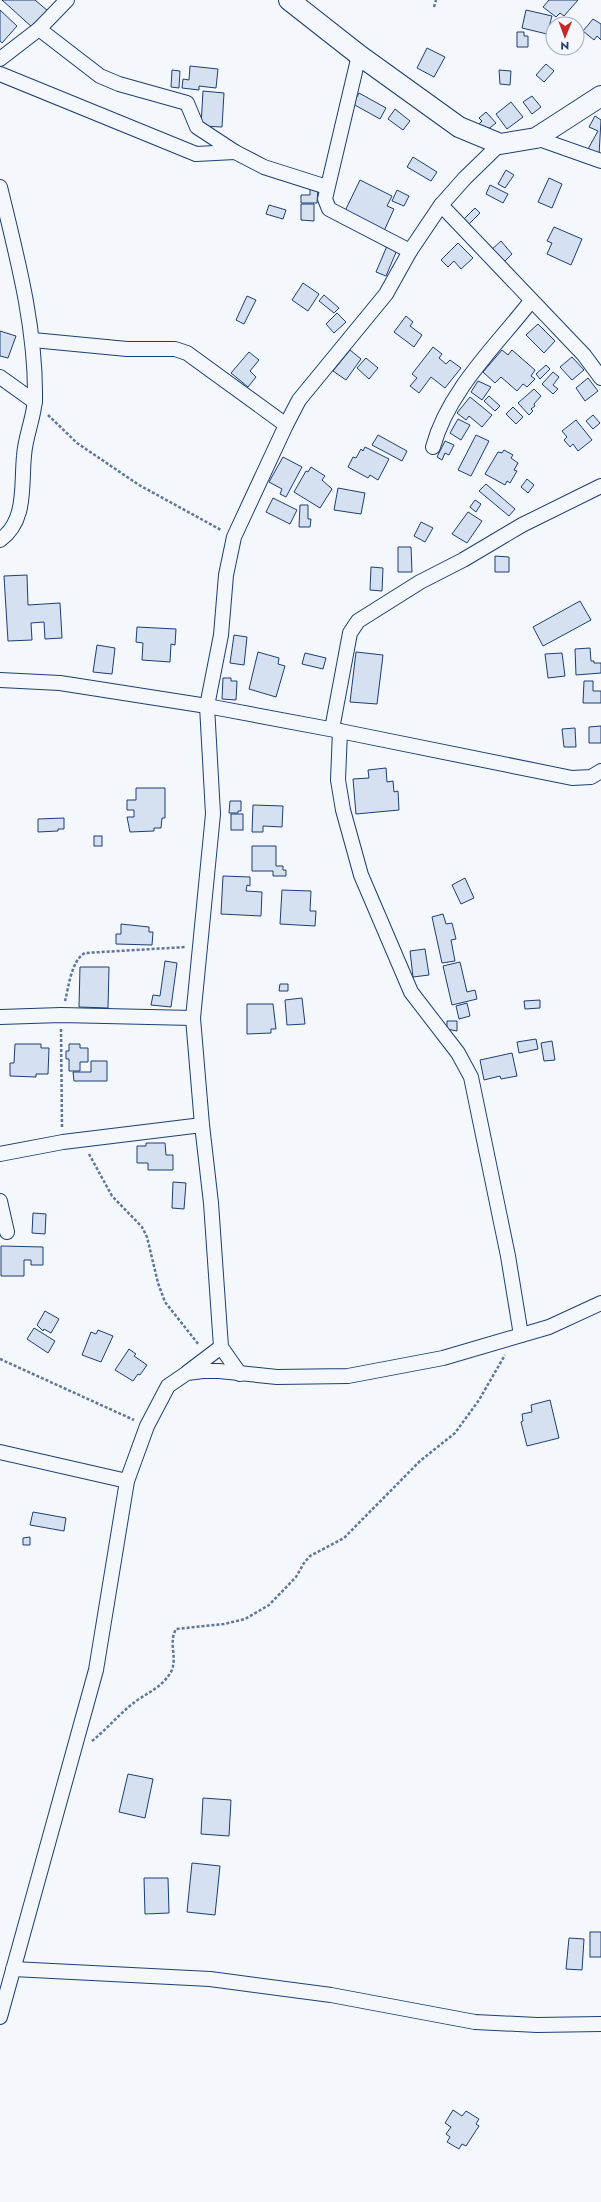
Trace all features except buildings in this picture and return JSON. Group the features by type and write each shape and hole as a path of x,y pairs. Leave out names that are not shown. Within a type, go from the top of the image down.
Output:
{"street":[{"path":"0,59 39,28 67,0"},
{"path":"289,0 359,55 459,127 500,144 536,138 601,96"},
{"path":"39,28 100,76 119,84 187,103 197,127 235,152 264,168 327,187"},
{"path":"359,55 325,199 329,209 410,251"},
{"path":"0,74 196,154 235,152"},
{"path":"536,138 601,161"},
{"path":"240,1374 221,1347 211,1203 202,1126 193,1018 198,946 213,814 207,706 221,634 226,575 234,537 299,400 386,294 410,251 442,205 465,178 500,144"},
{"path":"0,187 17,256 33,340 35,402 24,454 19,517 10,533 0,540"},
{"path":"442,205 531,301 584,355 601,378"},
{"path":"433,447 438,427 451,405 467,382 531,301"},
{"path":"33,340 127,349 175,349 187,353 286,425"},
{"path":"0,377 35,402"},
{"path":"517,1336 508,1256 471,1077 458,1053 412,992 361,875 343,810 338,780 336,730 350,633 358,621 420,582 463,560 522,525 601,486"},
{"path":"0,680 60,683 207,706 336,730 572,778 591,776 601,771"},
{"path":"0,1016 61,1015 193,1018"},
{"path":"0,1154 63,1142 202,1126"},
{"path":"0,1201 7,1232"},
{"path":"187,1373 219,1370 240,1374 277,1377 348,1376 443,1358 549,1327 601,1303"},
{"path":"0,2017 96,1670 127,1481 147,1426 168,1386 221,1347"},
{"path":"0,1452 127,1481"},
{"path":"13,1969 218,1980 331,1995 475,2022 537,2025 601,2024"}],"path":[{"path":"434,7 436,0"},
{"path":"35,402 78,443 139,485 234,537"},
{"path":"63,1142 61,1015 79,956 85,953 198,946"},
{"path":"82,1140 112,1196 142,1228 147,1237 158,1283 165,1302 208,1357"},
{"path":"72,1754 100,1734 136,1701 152,1692 164,1682 173,1664 174,1657 172,1640 176,1629 224,1624 245,1619 259,1612 284,1591 310,1556 344,1538 359,1526 420,1461 455,1433 467,1419 517,1336"},
{"path":"0,1359 147,1426"}]}
